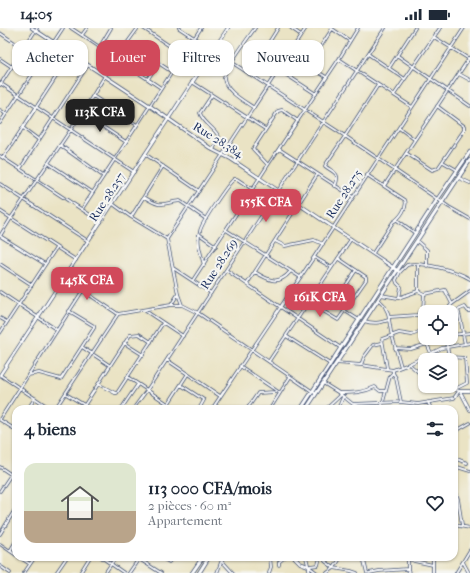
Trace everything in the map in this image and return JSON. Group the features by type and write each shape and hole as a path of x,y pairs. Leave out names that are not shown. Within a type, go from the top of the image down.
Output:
{"main road":[{"path":"303,405 470,152"},
{"path":"309,405 378,299 399,271 470,160"},
{"path":"192,573 200,561"},
{"path":"199,573 206,561"}],"street":[{"name":"Rue 28.384","path":"32,28 37,29 51,40"},
{"path":"55,40 63,28"},
{"path":"71,28 96,46"},
{"path":"82,35 87,28"},
{"path":"104,40 112,28"},
{"path":"130,40 138,28"},
{"path":"143,28 168,45"},
{"path":"179,28 197,40"},
{"path":"194,38 201,28"},
{"name":"Rue 28.257","path":"220,40 228,28"},
{"path":"234,59 255,28"},
{"path":"270,40 278,28"},
{"path":"291,28 302,35"},
{"path":"299,40 306,28"},
{"path":"324,41 332,28 350,41"},
{"path":"193,280 358,28"},
{"name":"Rue 28.269","path":"136,405 279,191 385,28"},
{"path":"389,68 415,28"},
{"path":"394,95 440,28"},
{"name":"Rue 28.275","path":"215,405 251,349 323,244 352,197 464,28"},
{"path":"30,40 37,29"},
{"path":"0,33 12,41"},
{"path":"384,186 469,58 434,37"},
{"path":"368,54 405,79"},
{"path":"398,56 470,106"},
{"path":"0,59 12,67 0,84 19,95 134,172"},
{"path":"339,59 412,107"},
{"name":"Rue 28.384","path":"88,65 96,70"},
{"path":"459,74 470,80"},
{"path":"0,123 32,76"},
{"path":"3,158 56,76"},
{"path":"20,169 81,76"},
{"name":"Rue 28.384","path":"106,76 213,150 279,191 399,271"},
{"path":"45,264 0,236 106,76"},
{"path":"143,76 161,88"},
{"path":"82,209 169,76"},
{"name":"Rue 28.257","path":"0,375 37,316 88,242 196,76"},
{"path":"224,76 225,81 233,94 254,108"},
{"path":"252,76 345,136 442,203 470,219"},
{"path":"182,305 178,294 167,239 275,76"},
{"path":"288,76 316,94"},
{"path":"192,82 266,130"},
{"path":"335,186 339,179 338,176 325,165 378,85"},
{"path":"212,95 200,113 217,132 219,137 219,140 213,150"},
{"path":"93,96 138,125"},
{"path":"406,153 432,170 438,168 443,162 464,130 464,126 437,106"},
{"path":"0,110 6,114"},
{"path":"268,165 253,149 279,110 282,110 298,121"},
{"path":"82,112 126,142"},
{"path":"23,128 39,140"},
{"path":"399,128 415,139"},
{"path":"60,145 103,176"},
{"path":"279,149 352,197"},
{"path":"145,154 199,191"},
{"path":"0,156 101,222"},
{"path":"443,162 458,171"},
{"path":"48,163 93,192"},
{"path":"131,217 164,166"},
{"path":"247,284 317,175"},
{"path":"367,175 406,201 406,207 397,220 393,222 373,253"},
{"path":"204,265 200,248 199,234 206,219 234,178 252,189"},
{"path":"459,178 470,183"},
{"path":"0,184 88,242"},
{"path":"144,197 162,206 180,201 206,219"},
{"path":"113,204 167,239"},
{"path":"0,211 76,260"},
{"path":"397,220 416,233"},
{"path":"226,230 300,278"},
{"path":"199,234 216,246"},
{"path":"269,361 351,239"},
{"path":"275,241 285,246 314,240 323,244"},
{"path":"417,241 427,250 428,266"},
{"path":"0,333 56,248"},
{"path":"314,257 331,267"},
{"path":"308,302 338,320 345,311 366,280 366,277 338,258"},
{"path":"0,264 32,285"},
{"path":"399,298 401,287 396,280 399,271 409,264 448,270 469,277"},
{"path":"418,265 418,291"},
{"path":"173,268 211,293"},
{"path":"226,270 341,348"},
{"path":"356,270 336,303 359,320"},
{"path":"256,272 270,280 282,279 290,272"},
{"path":"64,278 118,314"},
{"path":"12,426 0,419 83,290"},
{"path":"381,295 399,298 418,291 424,294 446,290 452,304 470,291"},
{"path":"0,292 57,330"},
{"path":"171,305 178,294"},
{"path":"388,317 415,316 419,315 419,312 424,312 424,294"},
{"path":"378,299 384,305 401,367"},
{"path":"58,405 118,314 171,305 182,305 198,313 316,394"},
{"path":"465,344 462,334 462,322 458,310 465,307 468,311 470,311"},
{"path":"143,309 183,336"},
{"path":"28,375 39,373 61,379 82,347 94,326 69,311"},
{"path":"0,318 7,322"},
{"path":"364,321 372,324 389,320"},
{"path":"98,384 116,394 129,378 163,323"},
{"path":"387,368 382,339 399,333 412,335 418,332"},
{"path":"458,334 470,333"},
{"path":"66,393 85,405 130,335 139,334 151,342"},
{"path":"286,336 330,364"},
{"path":"124,343 143,355"},
{"path":"361,365 364,357 373,345 382,343"},
{"path":"395,348 411,349 427,344 431,353 447,347 470,343"},
{"path":"82,347 110,365"},
{"path":"447,347 449,353"},
{"path":"458,358 465,358 468,374 467,383 458,386"},
{"path":"167,360 220,396"},
{"path":"336,364 361,365 393,370 418,360"},
{"path":"409,364 418,372"},
{"path":"240,366 276,392"},
{"path":"393,370 401,402"},
{"path":"382,404 390,376 393,373"},
{"path":"129,378 168,404 188,374"},
{"path":"0,375 45,405"},
{"path":"272,405 290,376"},
{"path":"323,383 353,404 382,404 401,402 414,404 443,401 454,398 460,391 470,391"},
{"path":"124,405 138,384"},
{"path":"181,385 204,400 201,405"},
{"path":"330,405 341,395 369,391 375,387 380,391 386,391"},
{"path":"460,391 470,410"},
{"path":"250,405 258,393 280,393"},
{"path":"339,405 341,395"},
{"path":"31,405 35,398"},
{"path":"458,430 470,423"},
{"path":"458,460 467,464"},
{"path":"0,467 11,474 0,491"},
{"path":"458,468 470,472"},
{"path":"458,499 462,525"},
{"path":"0,534 12,514"},
{"path":"458,525 470,528"},
{"path":"0,544 10,551 12,548"},
{"path":"456,573 470,550"},
{"path":"25,561 30,564"},
{"path":"24,573 32,561"},
{"path":"56,573 64,561"},
{"path":"80,573 88,561"},
{"path":"107,561 124,573"},
{"path":"105,573 113,561"},
{"path":"129,573 136,561"},
{"path":"143,561 161,573"},
{"path":"217,573 222,561 233,573"},
{"path":"269,573 271,567 270,561"},
{"path":"279,565 281,561"},
{"path":"298,561 317,573"},
{"path":"307,561 310,573"},
{"path":"308,566 318,565 319,561"},
{"path":"325,561 334,568 357,573"},
{"path":"328,573 334,568 338,561"},
{"path":"364,561 368,573 408,569"},
{"path":"407,561 409,573"},
{"path":"420,561 433,565"},
{"path":"433,561 433,573"},
{"path":"463,562 469,573"},
{"path":"0,566 10,573"},
{"path":"1,573 4,569"}]}
